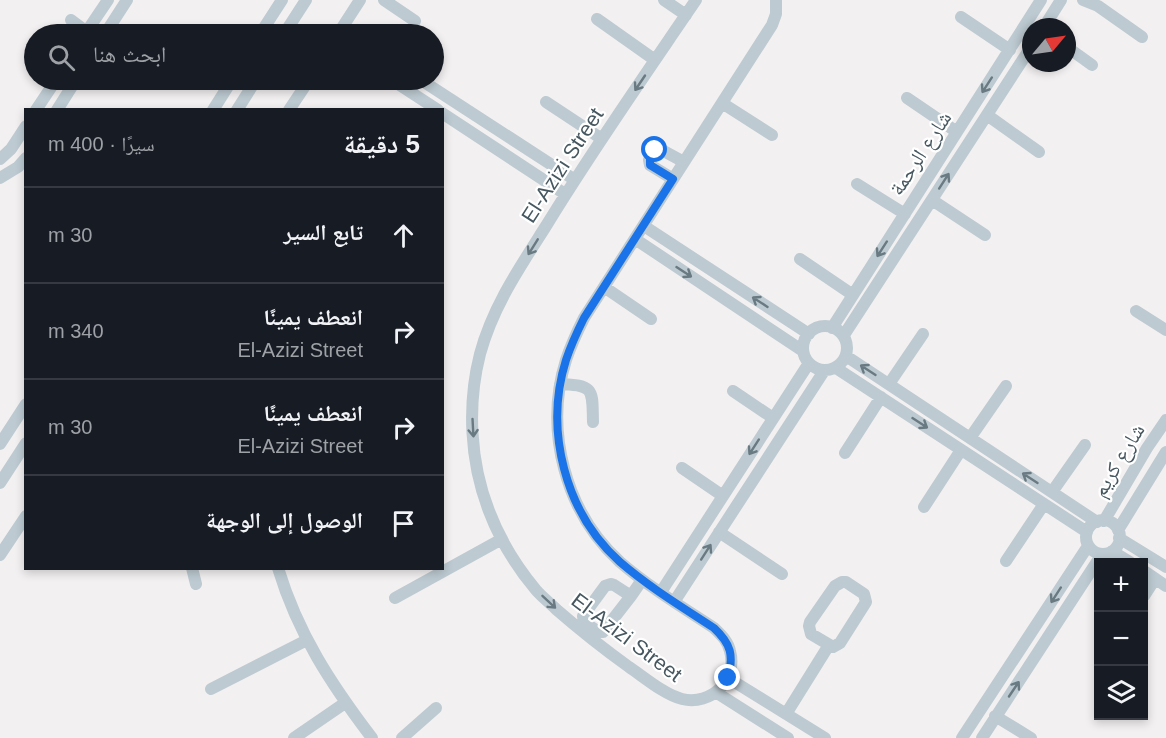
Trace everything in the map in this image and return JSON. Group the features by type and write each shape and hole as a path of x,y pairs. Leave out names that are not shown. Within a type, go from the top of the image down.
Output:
{"street":[{"path":"92,24 108,0"},
{"path":"99,13 113,22 127,0"},
{"path":"266,24 282,0"},
{"path":"348,24 360,0"},
{"path":"384,0 416,21"},
{"path":"664,0 686,15"},
{"name":"El-Azizi Street","path":"696,0 565,194 502,296 489,325 480,355 474,386 472,418 474,449 489,510 518,567 538,591 585,633 673,696 696,701 717,693"},
{"path":"776,0 776,14 772,25 584,318 574,339 560,384 557,430 563,465 574,499 598,539 642,580 714,628 724,638 730,650 732,664 728,678 717,693 788,738"},
{"name":"شارع الرحمة","path":"832,327 1041,0"},
{"path":"1050,18 1061,0"},
{"path":"1083,0 1098,6 1142,37"},
{"path":"291,24 304,1"},
{"path":"961,17 1010,50"},
{"path":"597,19 655,60"},
{"path":"71,20 76,24"},
{"path":"1076,53 1092,65"},
{"name":"شارع الرحمة","path":"843,335 1022,61"},
{"path":"37,108 49,90"},
{"path":"58,108 70,90"},
{"path":"214,108 226,90"},
{"path":"238,108 250,90"},
{"path":"290,108 302,90"},
{"path":"407,90 433,108"},
{"path":"436,90 575,180"},
{"path":"907,98 957,132"},
{"path":"546,102 602,139"},
{"path":"722,103 772,135"},
{"path":"444,115 565,194"},
{"path":"987,115 1039,152"},
{"path":"0,159 11,149 24,129"},
{"path":"673,179 650,165 649,160 653,151 660,149 684,162"},
{"path":"0,178 18,167 24,160"},
{"path":"857,184 905,214"},
{"path":"932,200 985,235"},
{"path":"644,226 809,334"},
{"path":"635,239 803,351 813,367 830,369 881,398 1087,532"},
{"path":"800,259 853,296"},
{"path":"604,287 651,319"},
{"path":"1136,311 1166,330"},
{"path":"674,602 830,369 842,363 848,349 843,335 832,327 819,327 809,334 803,351"},
{"path":"889,384 923,334"},
{"path":"846,356 1052,492 1101,521 1112,524 1119,534 1166,566"},
{"path":"661,592 809,363"},
{"path":"560,384 577,384 589,389 592,394 593,423"},
{"path":"970,438 1006,386"},
{"path":"733,392 773,418"},
{"path":"845,453 881,398"},
{"path":"0,444 24,407"},
{"name":"شارع كريم","path":"1101,521 1166,420"},
{"path":"1052,492 1085,445"},
{"path":"0,483 24,446"},
{"path":"924,507 962,450"},
{"name":"شارع كريم","path":"1119,534 1166,452"},
{"path":"682,468 723,496"},
{"path":"1006,561 1044,504"},
{"path":"0,555 24,519"},
{"path":"1101,521 1089,528 1086,537 1088,546 1094,552 1107,553 1120,558"},
{"path":"719,532 782,574"},
{"path":"982,738 1107,553 1117,546 1119,534"},
{"path":"395,598 502,539"},
{"path":"962,738 1088,546"},
{"path":"192,570 196,584"},
{"path":"279,570 286,594 306,640 345,704 372,738"},
{"path":"1148,574 1161,582 1148,592"},
{"path":"631,596 642,580"},
{"path":"846,582 864,594 866,602 840,643 833,647 829,645 811,634 810,622 834,586 846,582"},
{"path":"211,689 306,640"},
{"path":"786,714 829,645"},
{"path":"728,678 825,738"},
{"path":"294,738 345,704"},
{"path":"402,738 436,708"},
{"path":"996,716 1031,738"}],"route":[{"path":"655,150 650,157 650,165 673,179 584,318 574,339 560,384 557,407 560,454 574,499 598,539 642,580 714,628 724,638 730,650 732,664 728,678"}]}
